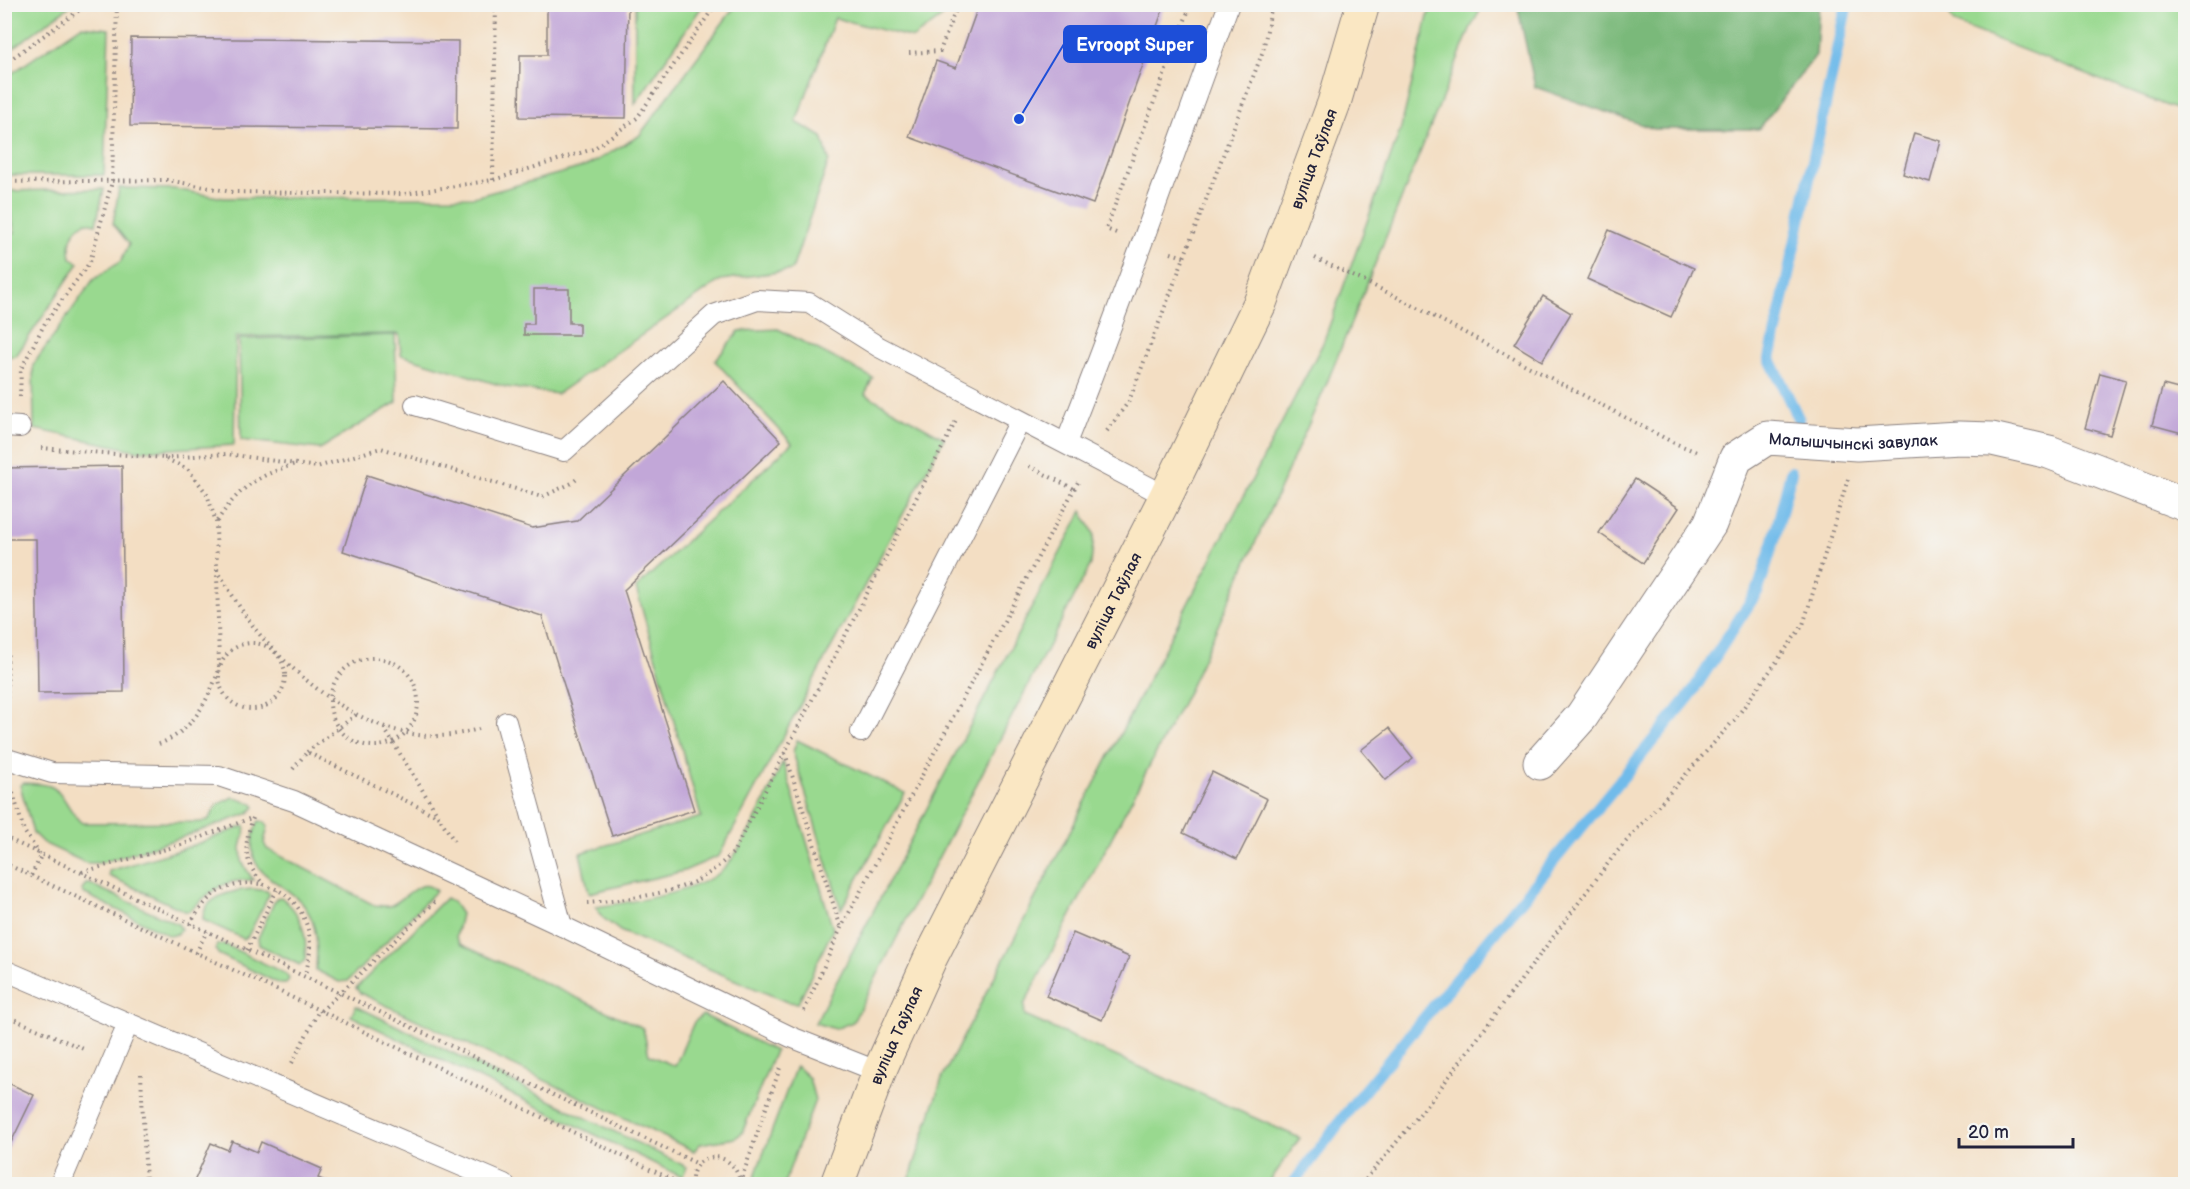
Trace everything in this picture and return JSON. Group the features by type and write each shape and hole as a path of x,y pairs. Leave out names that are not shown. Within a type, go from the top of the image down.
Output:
{"street":[{"name":"вуліца Таўлая","path":"837,1185 879,1072 930,959 1166,496 1260,303 1334,103 1363,4"},
{"name":"Малышчынскі завулак","path":"1540,763 1582,716 1710,524 1736,458 1767,438 1857,444 1959,438 1992,439 2049,452 2186,505"}],"lane":[{"path":"1066,443 1105,348 1229,4"},
{"path":"415,405 564,451 714,315 757,300 809,303 879,347 1166,496"},
{"path":"861,732 1020,421"},
{"path":"506,722 562,926"},
{"path":"5,758 51,772 219,776 294,801 562,926 791,1037 879,1072"},
{"path":"4,970 504,1185"},
{"path":"60,1185 128,1024"}],"path":[{"path":"4,64 88,4"},
{"path":"117,4 112,182 90,262 45,323 21,369 12,427 20,446 164,458 189,469 207,494 216,522 219,670 219,681 222,692 238,706 259,709 278,697 284,688 286,677 280,657 272,649 250,642 239,644 229,650 222,659 219,670 212,688 198,715 172,739 153,746"},
{"path":"493,180 496,4"},
{"path":"4,182 168,180 232,192 404,194 493,180 593,149 637,118 716,4"},
{"path":"909,53 940,51 958,4"},
{"path":"1106,229 1191,4"},
{"path":"740,1184 791,1037 842,928 1074,489 1093,459 1105,434 1129,401 1263,51 1272,4"},
{"path":"1333,268 1395,296 1672,442"},
{"path":"587,903 610,902 667,890 697,880 718,867 733,853 970,394"},
{"path":"1362,1185 1433,1098 1615,854 1736,718 1803,624 1857,444"},
{"path":"216,522 232,499 251,482 270,472 296,464"},
{"path":"8,591 7,730 15,743 5,758 24,831 41,856"},
{"path":"370,657 392,661 408,674 418,693 417,714 406,732 393,742 373,746 354,742 338,728 332,715 330,700 336,680 351,664 370,657"},
{"path":"308,752 357,714"},
{"path":"280,1088 320,1010 461,879 471,861 464,857 384,727"},
{"path":"784,752 842,928"},
{"path":"81,873 181,845 253,817 247,834 247,860 253,873 265,886"},
{"path":"4,837 304,976 698,1164"},
{"path":"31,876 41,856"},
{"path":"4,864 320,1010 681,1185"},
{"path":"190,924 204,904 220,891 236,886 265,886 277,890 290,898 307,924 311,938 311,950 304,976"},
{"path":"247,950 277,890"},
{"path":"196,953 207,931"},
{"path":"4,1015 89,1052"},
{"path":"140,1071 146,1185"},
{"path":"692,1185 691,1177 698,1164 711,1157 726,1158 737,1168 740,1184"}],"green space":[{"path":"5,4 71,4 71,5 5,54"},
{"path":"1431,4 1483,5 1470,29 1324,390 1189,690 1024,1005 1025,1016 1300,1138 1268,1184 908,1184 942,1078 1323,343 1401,128"},
{"path":"1517,4 1819,5 1816,55 1759,129 1654,129 1535,87"},
{"path":"635,5 703,5 635,104"},
{"path":"736,5 947,5 942,17 913,38 835,18 796,122 822,137 829,160 792,270 721,280 557,394 506,387 401,355 399,334 236,337 234,445 139,451 34,429 33,365 93,280 121,261 129,244 113,224 119,188 174,189 224,198 474,197 587,166 639,136"},
{"path":"1945,5 2185,5 2185,113 1954,23"},
{"path":"81,26 109,29 104,175 5,175 5,78"},
{"path":"104,189 96,224 86,222 77,229 72,237 71,258 79,263 16,356 5,357 5,236 15,233 5,191"},
{"path":"778,329 873,378 865,394 944,438 719,856 684,871 589,893 580,853 701,817 636,588 792,443 715,361 739,331"},
{"path":"395,335 397,402 320,449 241,440 239,339"},
{"path":"1082,511 1094,534 1091,564 853,1022 835,1029 815,1023"},
{"path":"797,740 905,793 841,909 793,752"},
{"path":"783,762 833,929 798,1003 787,1002 620,931 602,917 596,907 677,892 719,873 746,838"},
{"path":"23,783 42,784 57,790 82,823 203,822 209,819 218,804 233,797 253,804 255,807 247,814 177,839 101,863 86,863 43,843 33,833 20,785"},
{"path":"259,821 265,822 268,826 264,843 267,849 374,905 395,904 418,887 430,887 436,891 348,981 339,982 316,970 315,930 305,907 262,871 256,862 252,852 253,838"},
{"path":"244,826 246,828 241,847 242,862 253,880 234,881 219,887 187,912 109,876 109,871 183,849"},
{"path":"86,884 178,924 181,929 177,934 170,936 83,893 82,889"},
{"path":"253,889 268,891 269,895 248,936 244,939 203,920 204,912 214,900 229,893"},
{"path":"281,897 294,910 302,925 306,950 305,960 300,965 259,945 258,938 276,898"},
{"path":"446,898 453,902 461,914 456,937 460,944 643,1028 649,1055 675,1066 694,1022 703,1015 775,1051 742,1133 735,1138 700,1144 694,1151 360,993 356,988"},
{"path":"224,944 286,974 289,979 286,984 280,984 218,954 217,945"},
{"path":"356,1006 687,1167 682,1177 351,1016"},
{"path":"796,1066 809,1078 815,1100 784,1184 752,1184"}],"building":[{"path":"547,4 628,4 626,118 519,117 520,55 547,55"},
{"path":"979,4 1165,4 1093,204 909,137 936,61 956,68"},
{"path":"131,38 458,41 457,129 130,126"},
{"path":"1914,133 1941,141 1930,182 1903,174"},
{"path":"1609,230 1694,268 1671,317 1587,279"},
{"path":"534,289 569,289 569,323 579,323 579,335 524,335 524,324 534,324"},
{"path":"1543,296 1571,313 1542,361 1514,344"},
{"path":"2100,373 2126,380 2110,435 2085,428"},
{"path":"724,381 781,441 624,590 694,810 612,836 542,616 343,551 367,475 532,528 577,521"},
{"path":"2163,385 2186,391 2186,434 2152,425"},
{"path":"122,466 124,692 38,693 36,539 4,539 4,468"},
{"path":"1635,479 1679,508 1643,563 1599,533"},
{"path":"1389,728 1413,758 1386,780 1361,750"},
{"path":"1212,772 1267,799 1237,859 1183,833"},
{"path":"1073,933 1129,957 1102,1020 1046,996"},
{"path":"4,1081 34,1095 4,1157"},
{"path":"232,1141 257,1152 261,1142 322,1169 318,1178 332,1184 193,1184 211,1143 228,1150"}],"waterway":[{"path":"1799,420 1770,359 1847,4"},
{"path":"1293,1184 1358,1098 1689,697 1758,590 1774,540 1791,472"}],"place":[{"name":"Evroopt Super","path":"1019,119"}]}
